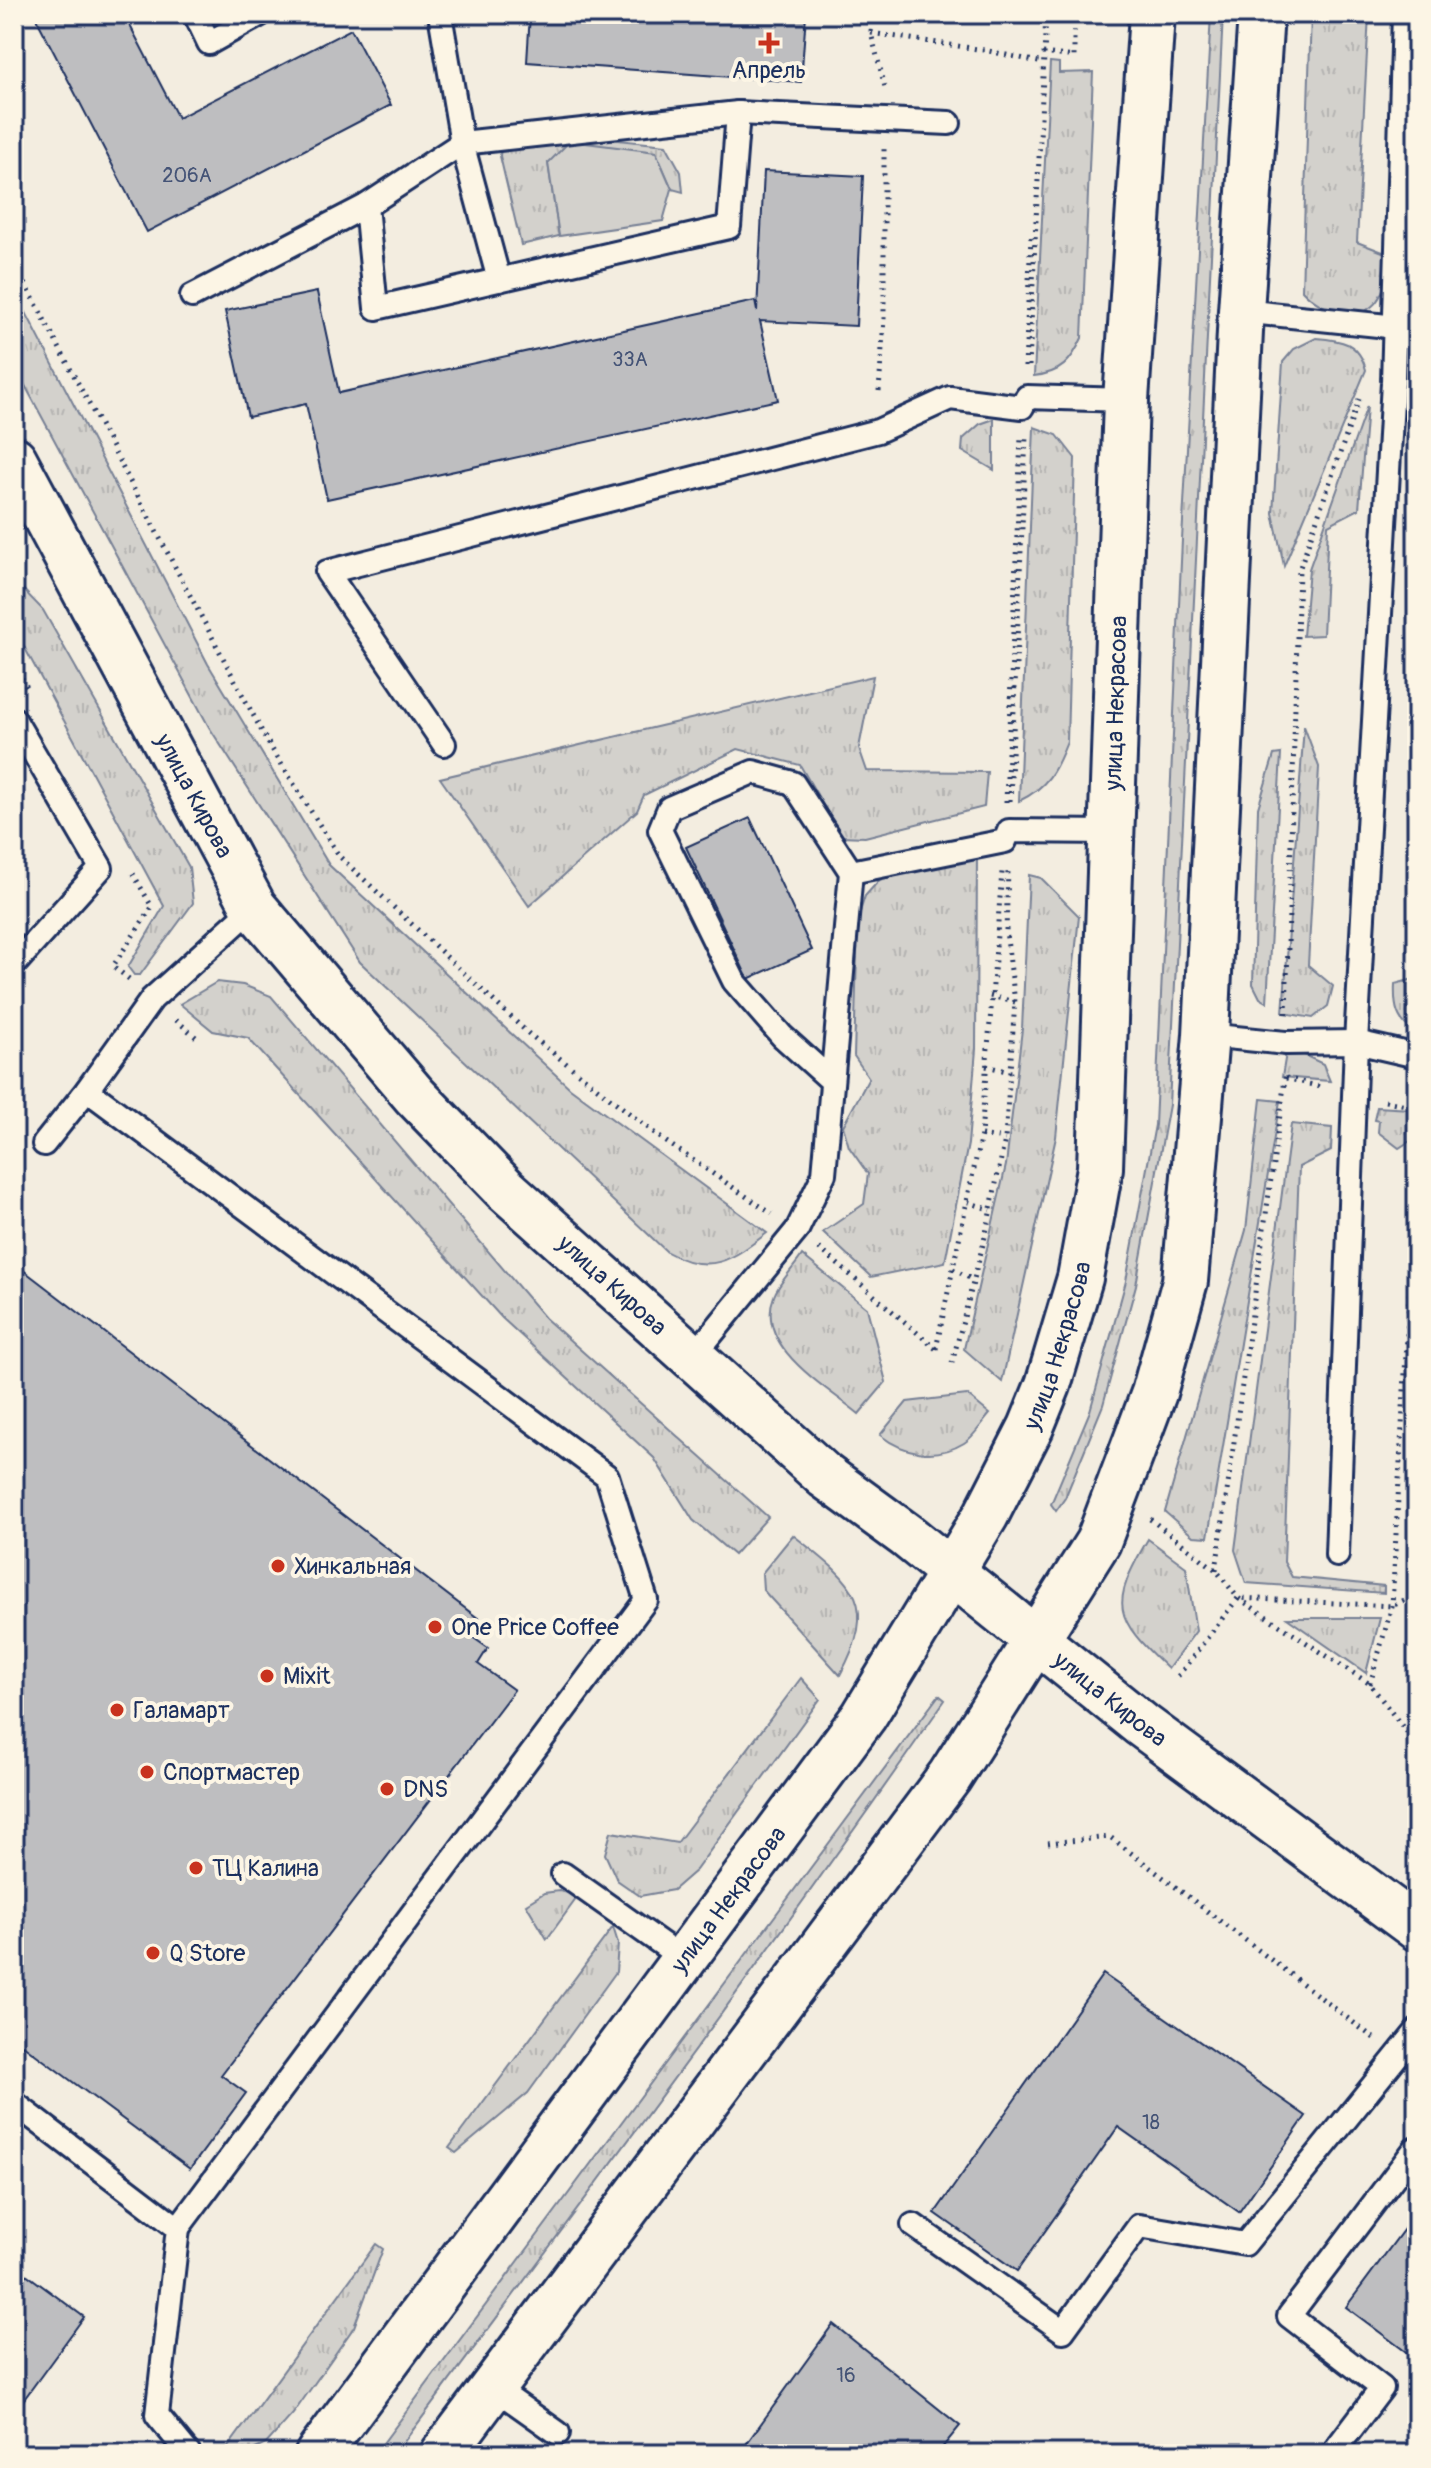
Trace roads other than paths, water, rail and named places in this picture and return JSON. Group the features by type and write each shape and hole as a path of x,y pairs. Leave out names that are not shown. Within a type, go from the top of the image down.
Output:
{"main road":[{"name":"улица Некрасова","path":"318,2454 686,1961 864,1716 986,1515 1031,1427 1048,1385 1080,1278 1100,1168 1126,400 1152,14"},
{"path":"443,2454 950,1776 1098,1542 1154,1393 1185,1281 1206,1035 1241,311 1261,14"},
{"name":"улица Кирова","path":"14,459 254,907 415,1096 505,1189 825,1476 950,1571 1142,1725 1417,1928"}],"lane":[{"path":"195,14 209,43 261,14"},
{"path":"440,14 462,143 499,280"},
{"path":"1337,1555 1356,1042 1393,382 1404,14"},
{"path":"366,206 376,308 729,227 738,113"},
{"path":"192,296 366,206 462,143 738,113 949,123"},
{"path":"1241,311 1417,329"},
{"path":"444,744 327,572 878,431 950,398 1025,402 1126,400"},
{"path":"14,719 101,868 14,965"},
{"path":"692,1358 797,1230 824,1174 851,872 793,783 753,772 669,808 660,830 734,981 782,1036 832,1081"},
{"path":"851,872 1007,836 1110,832"},
{"path":"44,1144 152,999 254,907"},
{"path":"1206,1035 1286,1043 1356,1042 1417,1056"},
{"path":"87,1090 607,1476 646,1600 178,2228 157,2415 189,2454"},
{"path":"563,1874 686,1961"},
{"path":"913,2225 1063,2331 1139,2226 1245,2244 1417,2031"},
{"path":"18,2106 178,2228"},
{"path":"1332,2454 1382,2388 1289,2316 1415,2149"},
{"path":"493,2387 558,2433"}],"place":[{"name":"Апрель","path":"769,43"},
{"name":"Хинкальная","path":"278,1566"},
{"name":"One Price Coffee","path":"435,1627"},
{"name":"Mixit","path":"267,1676"},
{"name":"Галамарт","path":"117,1710"},
{"name":"Спортмастер","path":"147,1772"},
{"name":"DNS","path":"387,1789"},
{"name":"ТЦ Калина","path":"196,1868"},
{"name":"Q Store","path":"153,1953"}]}
